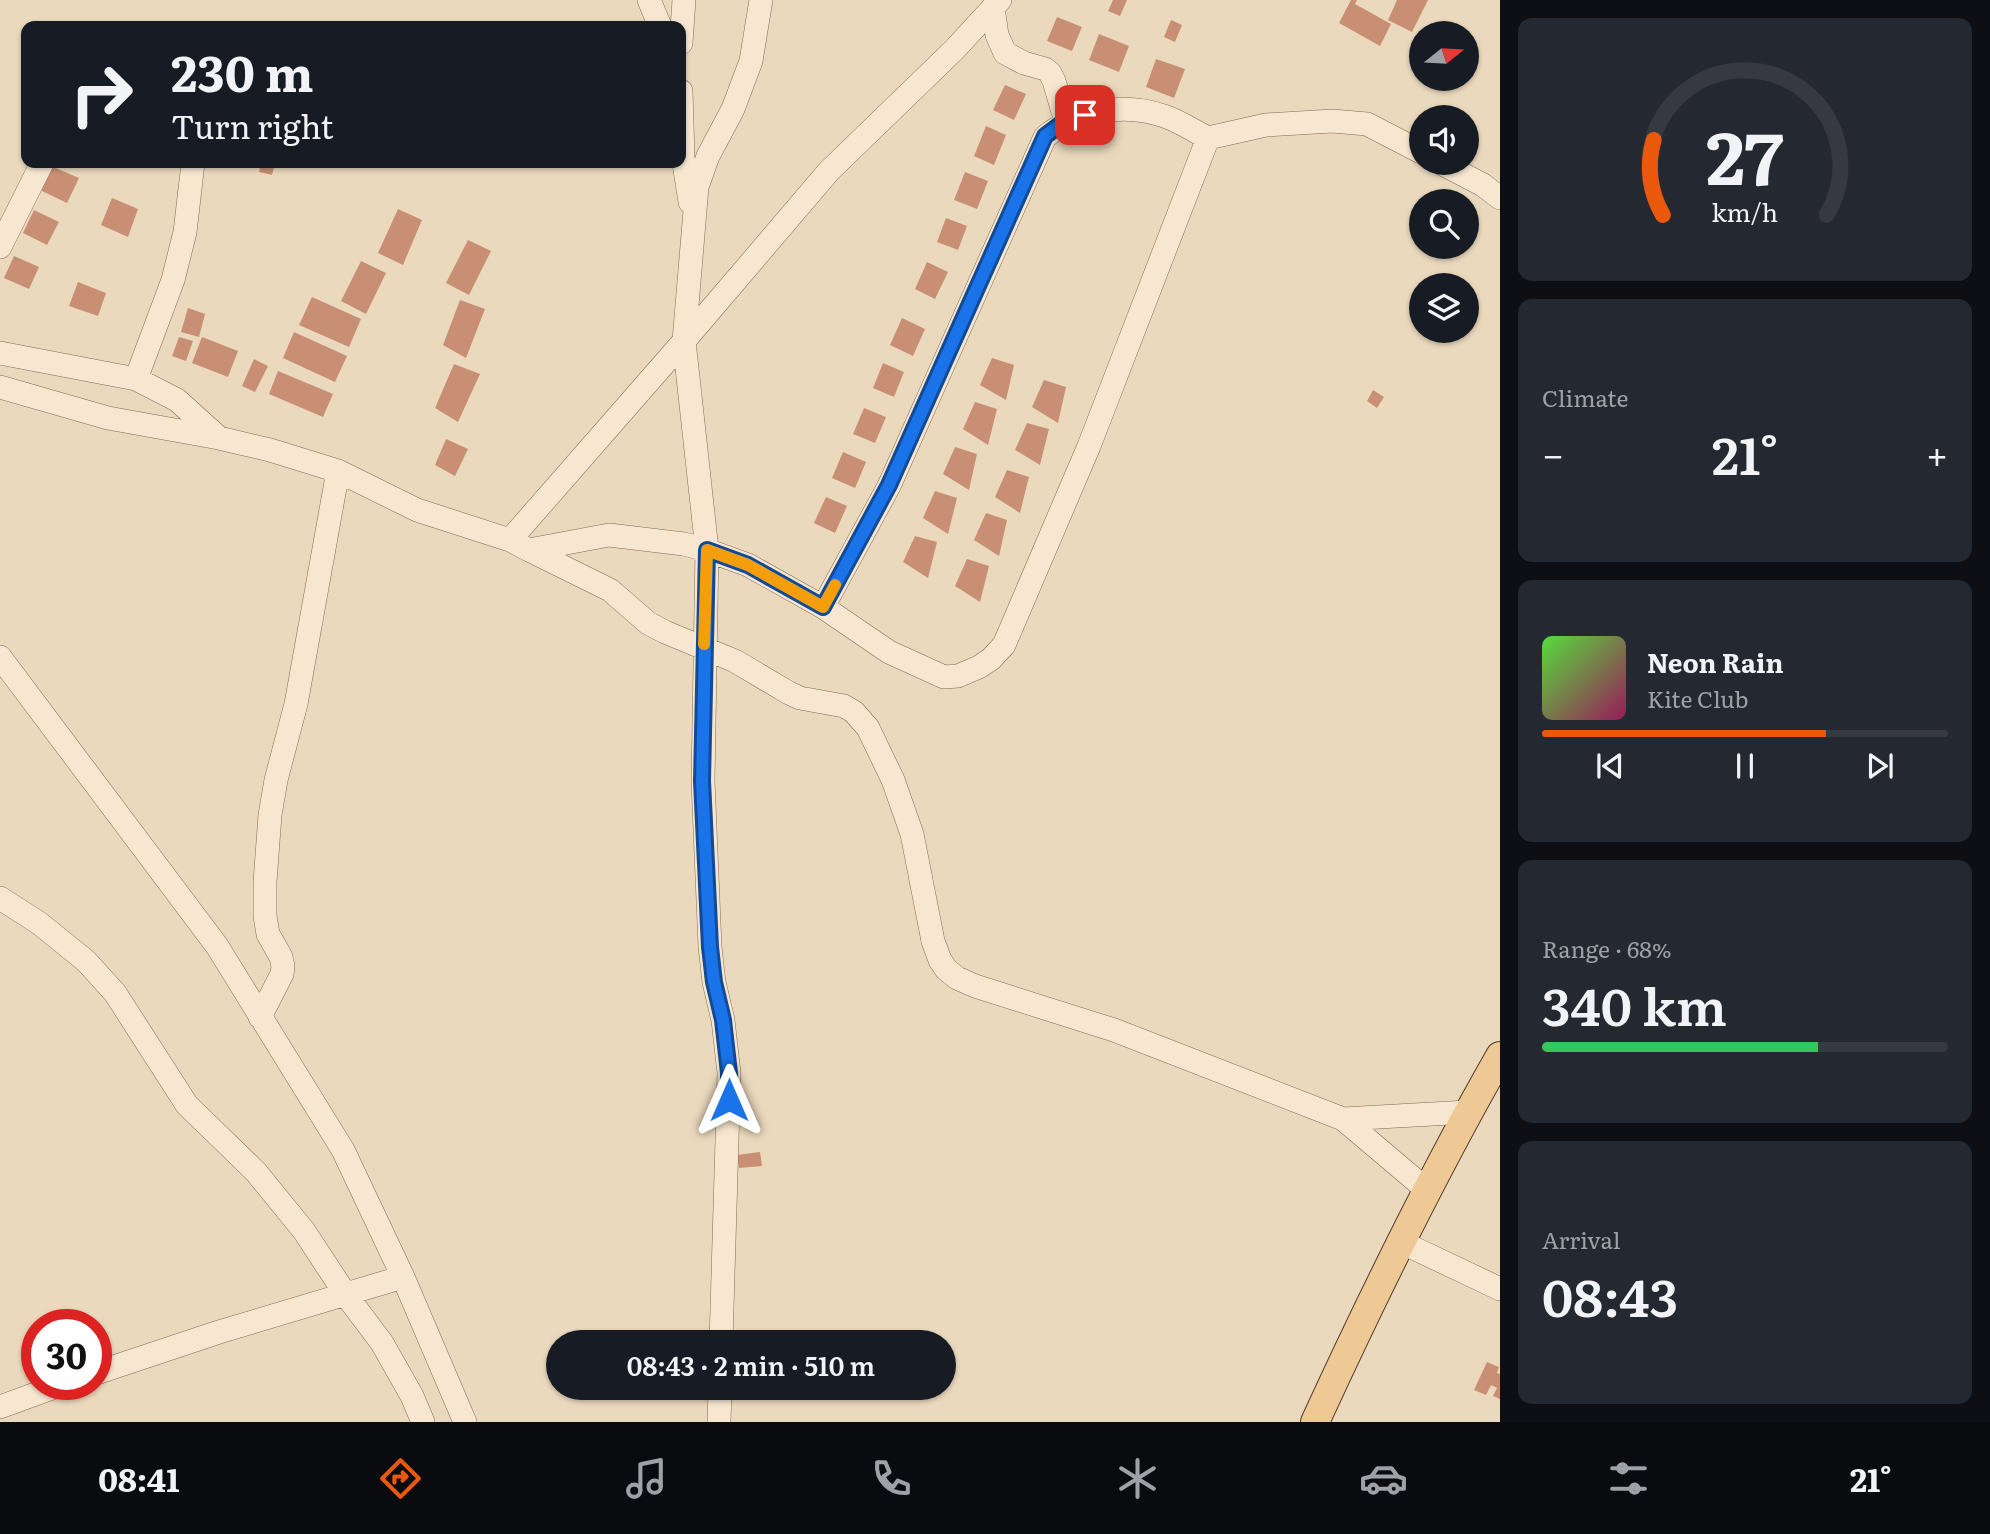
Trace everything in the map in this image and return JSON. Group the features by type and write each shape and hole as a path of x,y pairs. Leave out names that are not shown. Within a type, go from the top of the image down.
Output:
{"main road":[{"path":"1315,1422 1365,1313 1427,1190 1500,1056"}],"street":[{"path":"649,0 658,21"},
{"path":"683,21 684,0"},
{"path":"721,1330 729,1073 710,947 702,781 707,550 684,341 697,187 708,156 733,109 751,61 761,0"},
{"path":"997,4 997,35 1004,54 1050,73 1066,122"},
{"path":"519,545 684,341 829,171 997,4"},
{"path":"823,607 889,485 1045,136 1066,122 1120,108 1164,116 1208,138 1266,125 1332,121 1367,124 1409,146"},
{"path":"519,545 609,536 684,544 707,550 748,565 823,607 889,652 944,677 958,676 979,667 1004,645 1089,446 1208,138"},
{"path":"0,247 39,168"},
{"path":"136,379 176,268 185,232 192,168"},
{"path":"685,168 694,233"},
{"path":"1464,175 1500,198"},
{"path":"0,353 136,379 177,400 219,438"},
{"path":"0,387 108,418 219,438 338,471 417,510 519,545 610,590 648,623 735,661 789,693 800,698 844,706 854,712 868,728 893,780 912,834 933,941 946,969 957,978 975,986 1114,1030 1343,1119 1427,1190"},
{"path":"260,1017 282,974 283,966 268,934 265,916 270,815 276,780 296,704 338,471"},
{"path":"0,657 217,946 343,1150 403,1277 465,1422"},
{"path":"0,898 39,923 86,961 115,993 187,1105 256,1172 304,1231 382,1343 424,1422"},
{"path":"1343,1119 1468,1112"},
{"path":"1401,1242 1500,1289"},
{"path":"112,1368 219,1332 403,1277"},
{"path":"0,1407 21,1399"},
{"path":"719,1422 720,1400"}],"building":[{"path":"1113,0 1127,0 1120,16 1108,11"},
{"path":"1351,0 1357,0 1355,4 1391,24 1380,46 1339,23"},
{"path":"1397,0 1428,0 1418,21 1409,21 1409,30 1388,20"},
{"path":"1057,17 1082,27 1072,51 1047,41"},
{"path":"1171,20 1182,25 1175,42 1164,37"},
{"path":"1099,34 1129,46 1119,72 1089,60"},
{"path":"1156,59 1185,69 1174,98 1146,87"},
{"path":"1005,85 1026,94 1014,120 993,110"},
{"path":"986,126 1006,135 994,165 974,156"},
{"path":"50,168 79,178 67,203 40,190"},
{"path":"260,168 274,168 272,175 259,172"},
{"path":"965,172 988,181 977,209 954,200"},
{"path":"112,198 138,209 128,237 101,225"},
{"path":"398,209 422,220 403,265 378,253"},
{"path":"34,210 59,222 47,245 23,233"},
{"path":"946,218 967,226 958,250 937,242"},
{"path":"468,240 491,251 469,295 446,283"},
{"path":"14,256 39,267 29,289 4,278"},
{"path":"361,261 386,273 366,314 341,301"},
{"path":"927,262 948,272 935,299 915,289"},
{"path":"78,282 106,293 98,316 69,306"},
{"path":"312,297 361,319 349,347 299,325"},
{"path":"460,300 485,309 466,358 443,345"},
{"path":"188,308 205,314 199,337 181,332"},
{"path":"902,318 925,329 913,356 890,345"},
{"path":"294,332 347,356 335,382 283,358"},
{"path":"179,337 193,341 186,361 172,356"},
{"path":"202,337 238,351 228,377 192,363"},
{"path":"992,358 1014,365 1006,400 980,385"},
{"path":"254,359 268,366 255,392 242,386"},
{"path":"883,363 904,372 894,397 873,388"},
{"path":"454,364 480,374 458,422 435,408"},
{"path":"278,371 333,394 323,417 269,394"},
{"path":"1044,380 1066,387 1058,423 1032,407"},
{"path":"1373,390 1384,397 1377,408 1367,401"},
{"path":"975,402 997,409 988,445 963,429"},
{"path":"864,408 886,417 875,443 853,434"},
{"path":"1027,423 1049,429 1040,465 1015,450"},
{"path":"446,439 468,449 455,476 435,465"},
{"path":"955,447 977,454 969,490 943,474"},
{"path":"843,452 866,462 855,488 832,478"},
{"path":"1007,470 1029,477 1020,513 995,497"},
{"path":"935,491 957,498 948,534 923,518"},
{"path":"826,497 847,506 835,533 814,523"},
{"path":"986,513 1007,520 999,556 974,540"},
{"path":"915,536 937,542 928,578 903,562"},
{"path":"967,559 989,566 980,602 955,586"},
{"path":"760,1152 762,1166 739,1168 737,1155"},
{"path":"1487,1362 1499,1367 1497,1373 1500,1374 1500,1399 1493,1396 1497,1388 1491,1385 1486,1395 1474,1390"}],"slow traffic":[{"path":"704,644 707,550 748,565 823,607 835,585"}],"route":[{"path":"729,1100 723,1020 714,982 710,947 702,781 707,550 748,565 823,607 889,485 1045,136 1061,124 1085,115"}]}
